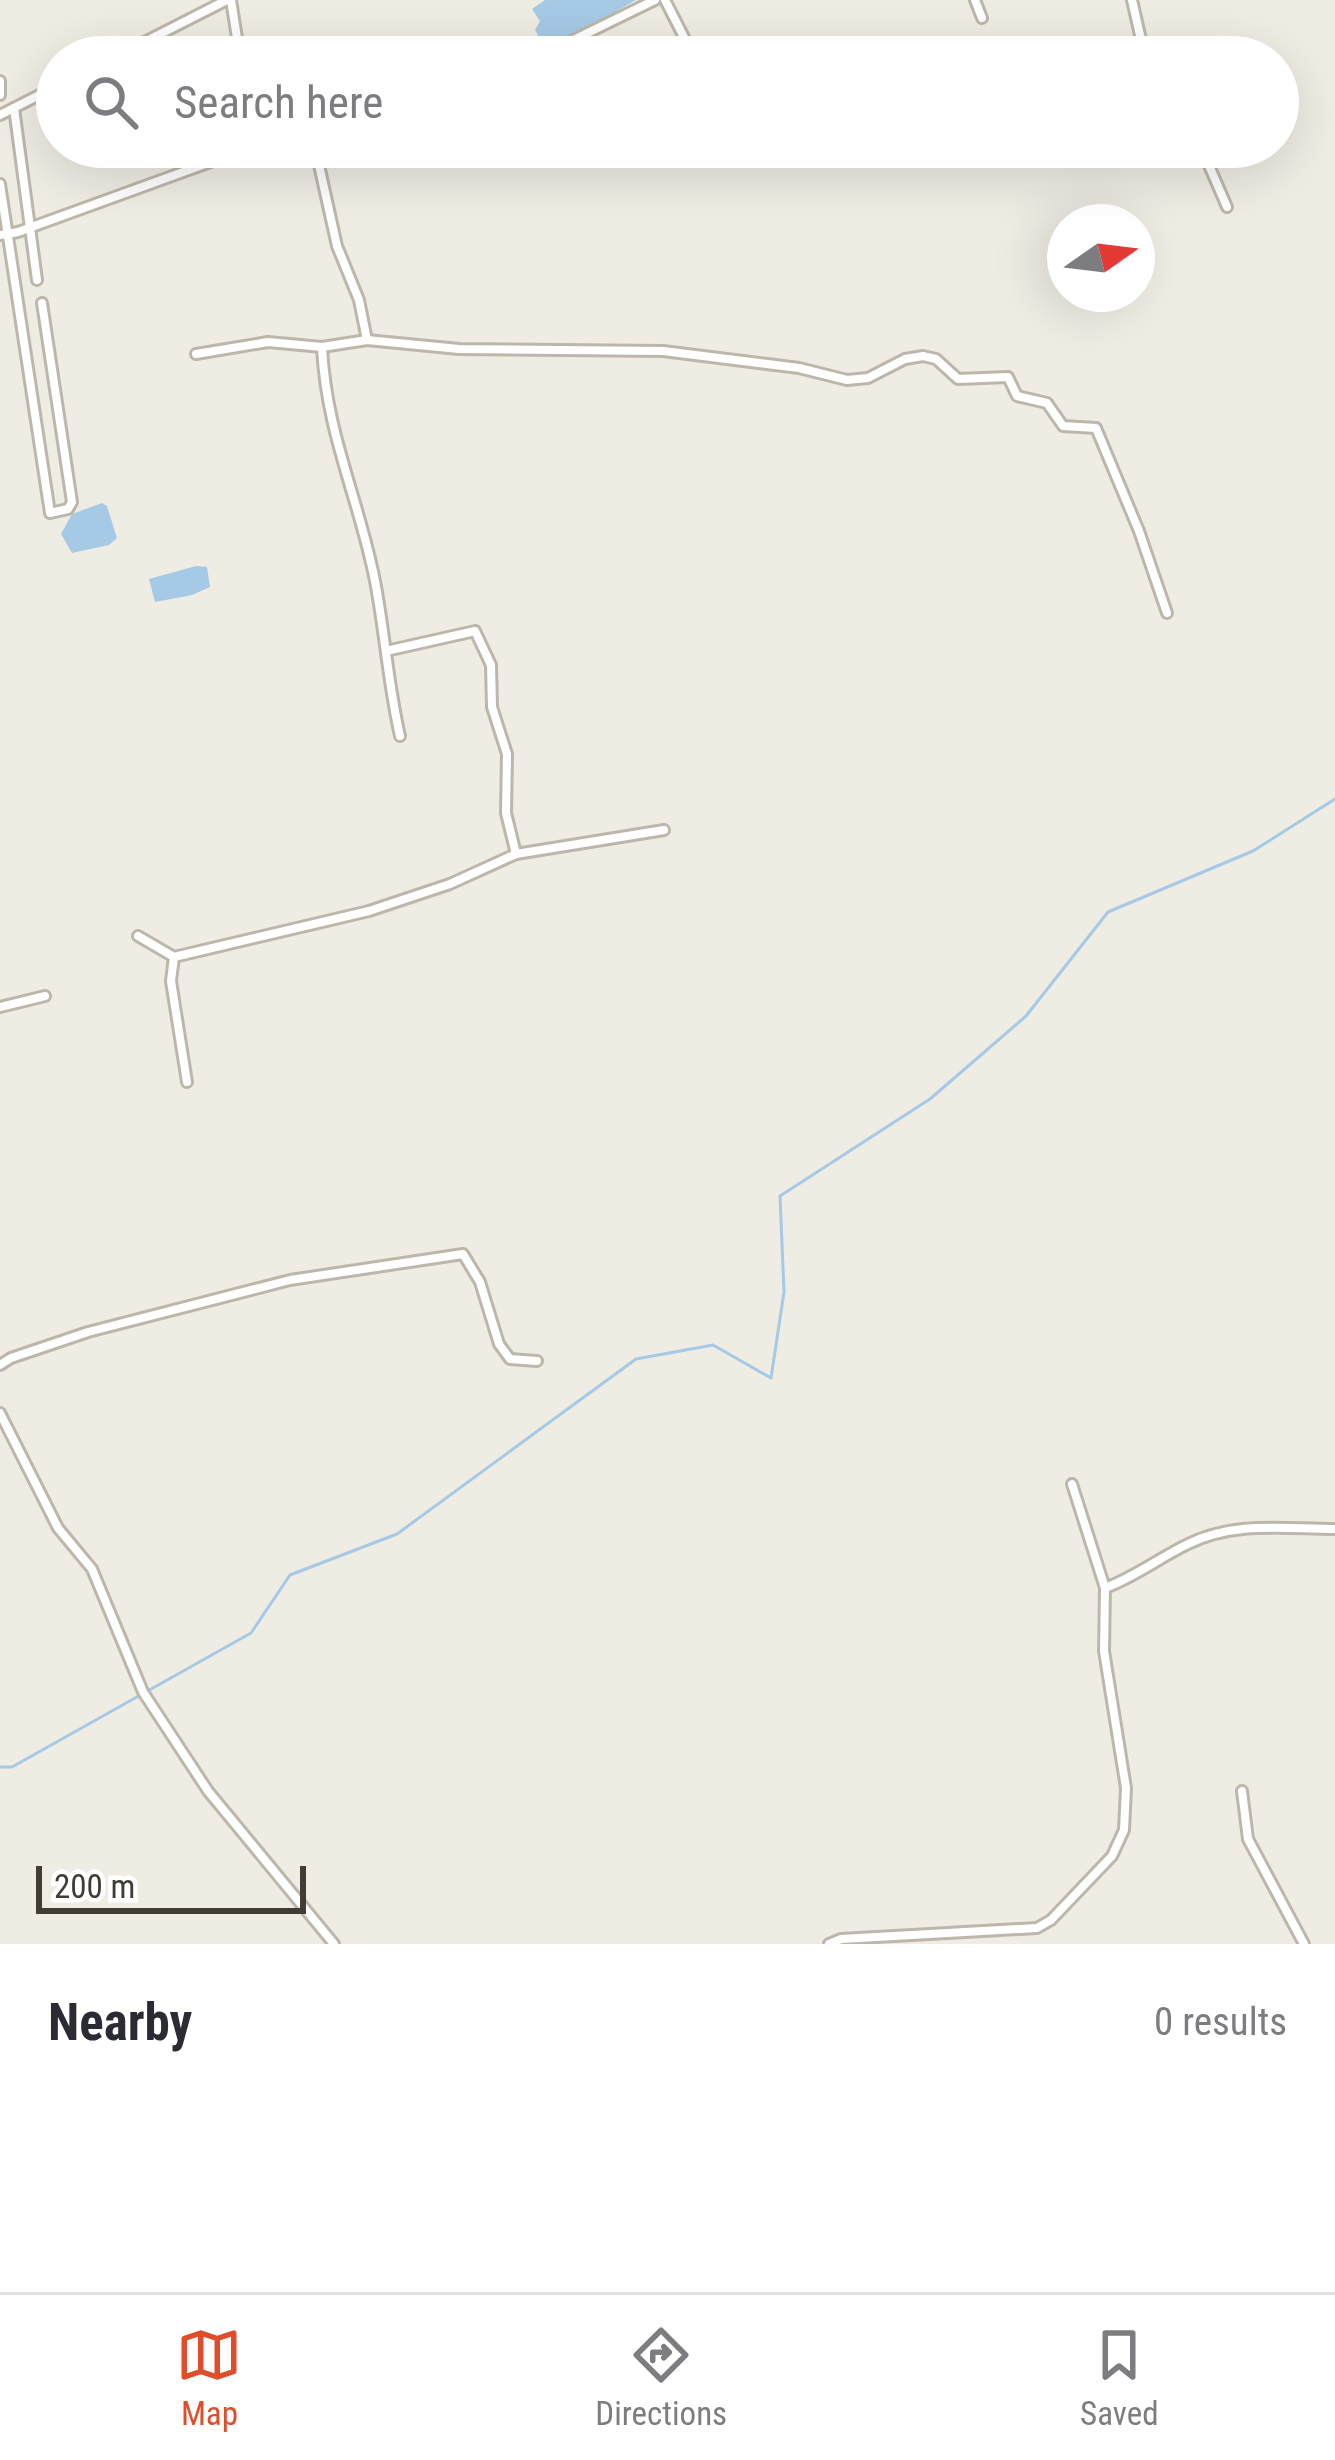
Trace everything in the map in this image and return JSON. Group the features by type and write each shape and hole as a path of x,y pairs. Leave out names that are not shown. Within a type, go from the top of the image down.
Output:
{"street":[{"path":"157,36 229,0 236,36"},
{"path":"587,36 655,0"},
{"path":"665,0 683,36"},
{"path":"975,0 982,18"},
{"path":"1132,0 1140,36"},
{"path":"0,81 0,95"},
{"path":"0,115 36,97"},
{"path":"14,108 38,280"},
{"path":"4,234 195,168"},
{"path":"320,168 337,247 359,300 367,340"},
{"path":"1210,168 1227,207"},
{"path":"0,184 50,513 68,509 72,502 42,303"},
{"path":"196,354 268,342 322,347 367,340 459,350 663,351 799,368 847,380 868,378 905,359 923,356 936,359 958,379 1008,376 1017,397 1047,404 1063,426 1096,428 1167,613"},
{"path":"322,347 324,398 374,577 400,736"},
{"path":"386,651 475,632 491,665 492,707 507,754 506,813 516,854"},
{"path":"138,936 174,957 369,911 450,884 516,854 664,830"},
{"path":"174,957 171,981 187,1082"},
{"path":"0,1007 46,996"},
{"path":"0,1365 88,1331 290,1280 463,1254 480,1282 499,1343 510,1359 537,1361"},
{"path":"0,1412 58,1528 92,1569 143,1691 208,1791 334,1944"},
{"path":"829,1944 841,1939 1036,1928 1051,1920 1112,1856 1124,1830 1126,1788 1104,1651 1105,1588 1072,1484"},
{"path":"1105,1588 1187,1544 1220,1532 1260,1527 1335,1529"},
{"path":"1242,1791 1248,1839 1304,1944"}],"water":[{"path":"545,0 636,0 573,36 538,36 535,30 540,21 532,9"},
{"path":"102,503 117,538 109,545 72,553 61,534 72,514"},
{"path":"207,567 210,587 155,602 149,579"}],"waterway":[{"path":"0,1767 12,1767 251,1633 290,1575 397,1534 636,1359 713,1345 771,1378 784,1292 780,1196 930,1099 1026,1016 1108,912 1253,851 1335,799"}]}
